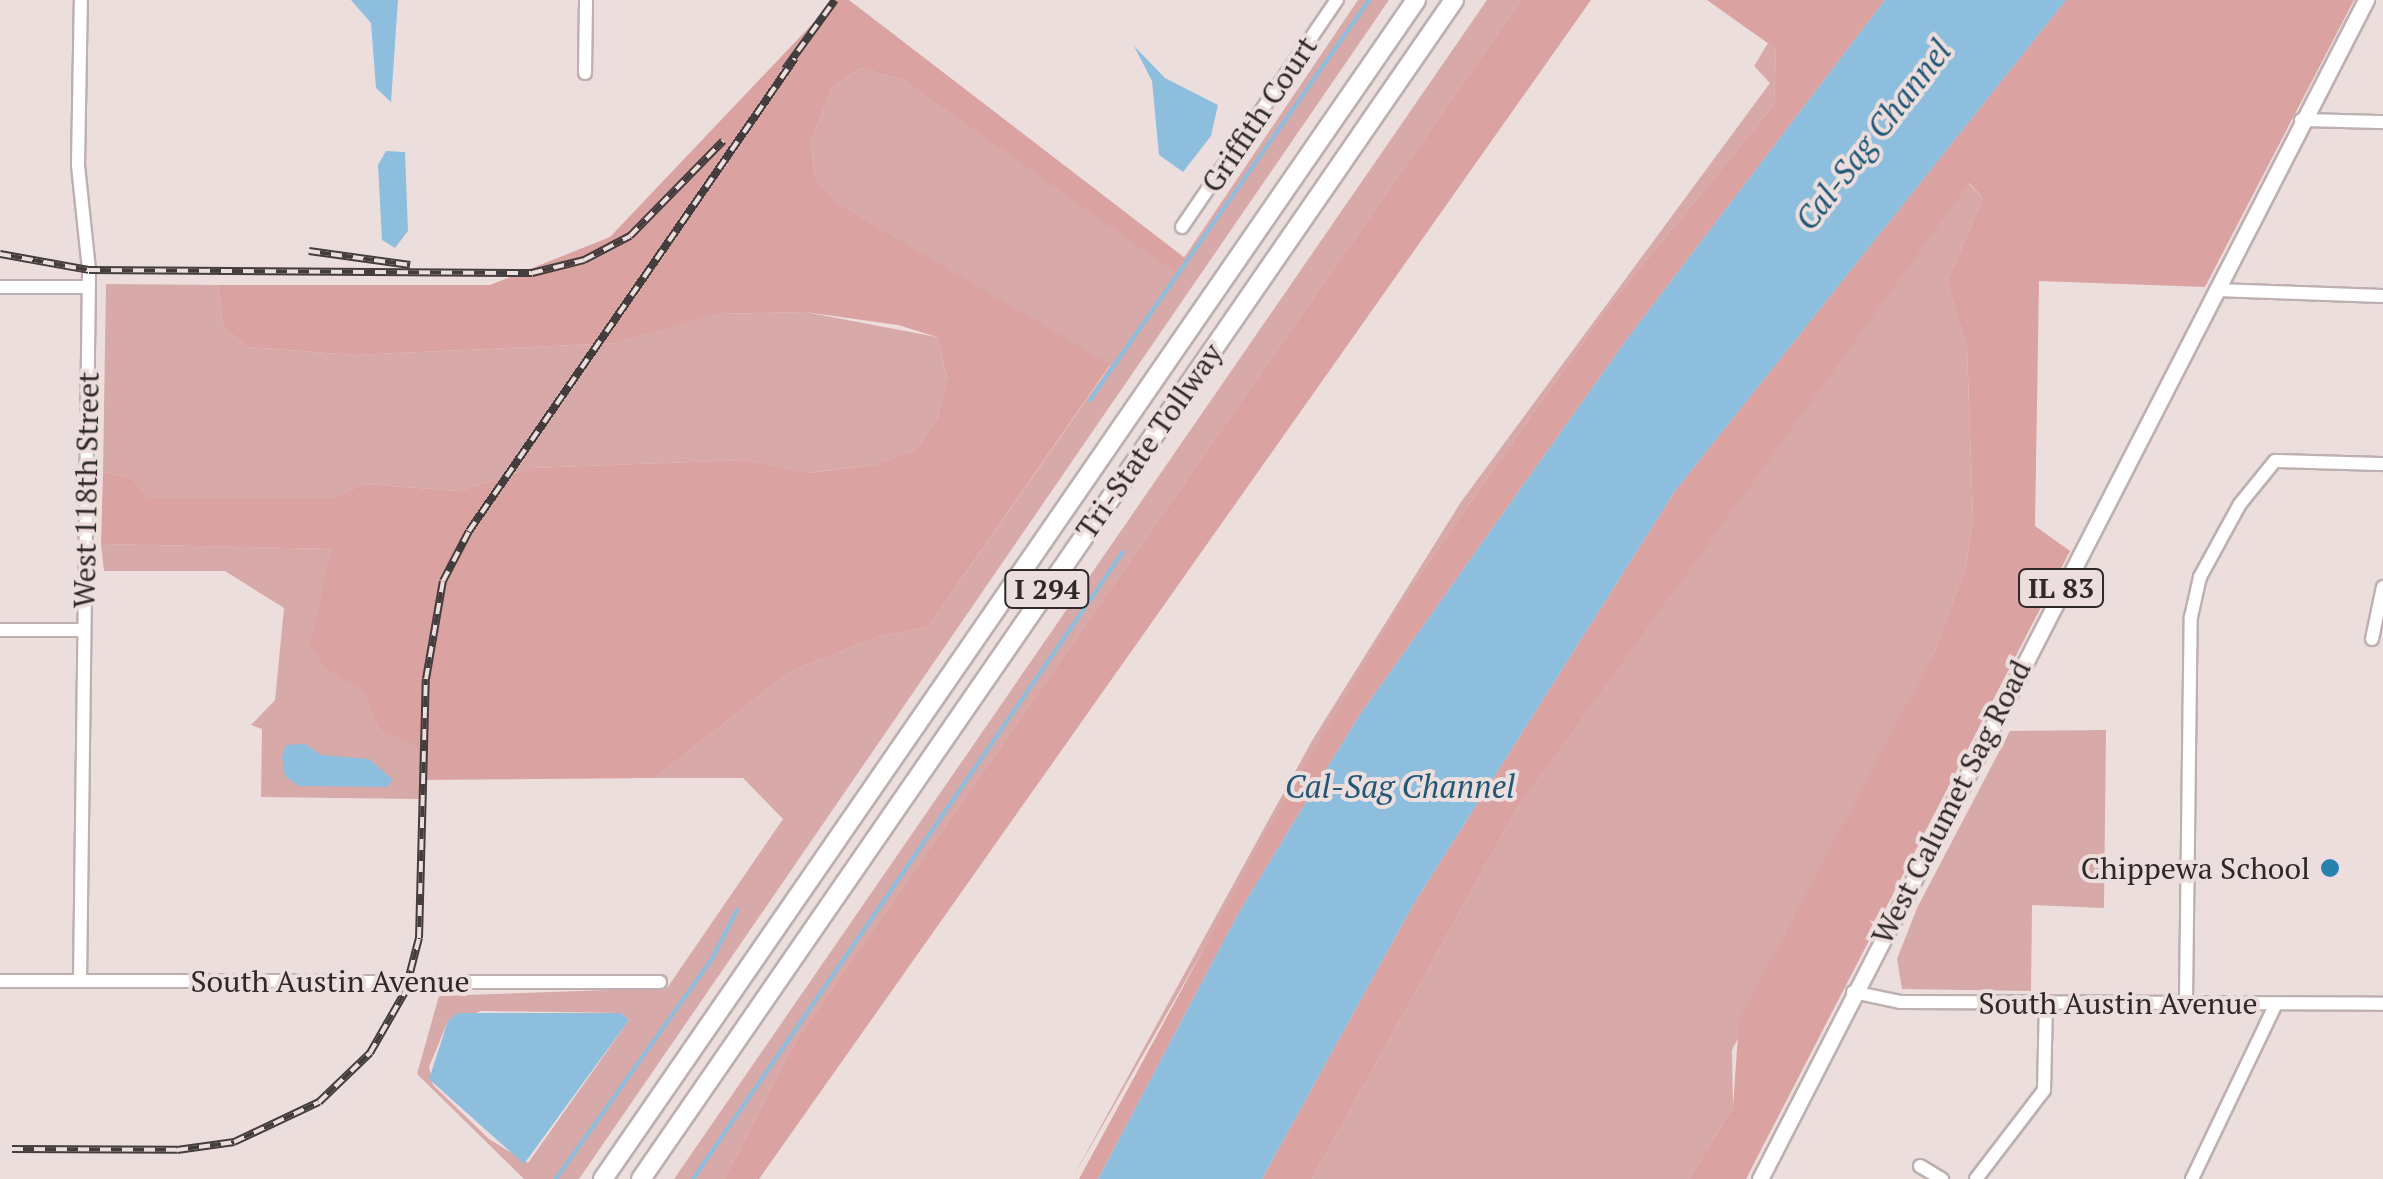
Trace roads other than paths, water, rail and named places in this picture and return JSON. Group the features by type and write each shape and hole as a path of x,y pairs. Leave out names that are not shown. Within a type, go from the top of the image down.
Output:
{"highway":[{"name":"Tri-State Tollway","path":"603,1179 1416,0"},
{"name":"Tri-State Tollway","path":"641,1179 1454,0"}],"main road":[{"name":"West Calumet Sag Road","path":"1760,1179 2366,0"}],"street":[{"name":"West 118th Street","path":"80,0 78,165 88,287 80,981"},
{"path":"586,0 586,73"},
{"name":"Griffith Court","path":"1182,227 1337,0"},
{"path":"2301,120 2383,122"},
{"path":"0,287 88,287"},
{"path":"2216,290 2383,296"},
{"path":"2186,1000 2192,605 2224,530 2274,461 2383,464"},
{"path":"2372,639 2383,587"},
{"path":"0,630 84,630"},
{"name":"South Austin Avenue","path":"0,980 660,982"},
{"name":"South Austin Avenue","path":"1853,992 1900,1002 2186,1000 2383,1004"},
{"path":"1976,1179 2044,1090 2046,1002"},
{"path":"2192,1179 2276,1004"},
{"path":"1920,1166 1942,1179"}],"water":[{"path":"351,0 398,0 391,102 376,88 371,23"},
{"name":"Cal-Sag Channel","path":"1885,0 2066,0 1675,491 1413,905 1262,1179 1098,1179 1239,912 1359,716 1627,339"},
{"path":"1134,46 1165,78 1218,105 1211,136 1183,172 1159,155 1152,81"},
{"path":"386,151 405,152 408,231 395,248 382,240 378,165"},
{"path":"305,744 321,755 369,759 393,780 387,787 299,786 285,776 282,757 286,745"},
{"path":"458,1013 621,1013 629,1020 524,1164 429,1079 448,1021"}],"waterway":[{"path":"1090,400 1369,0"},
{"path":"693,1179 1123,552"},
{"path":"556,1179 712,959 737,910"}],"railway":[{"path":"785,69 835,0"},
{"path":"12,1149 177,1150 234,1142 319,1102 370,1053 405,992 419,938 426,679 443,581 469,531 795,58"},
{"path":"0,254 89,270 532,273 584,260 630,236 723,141"},
{"path":"309,251 410,265"}],"place":[{"name":"Chippewa School","path":"2330,868"}]}
